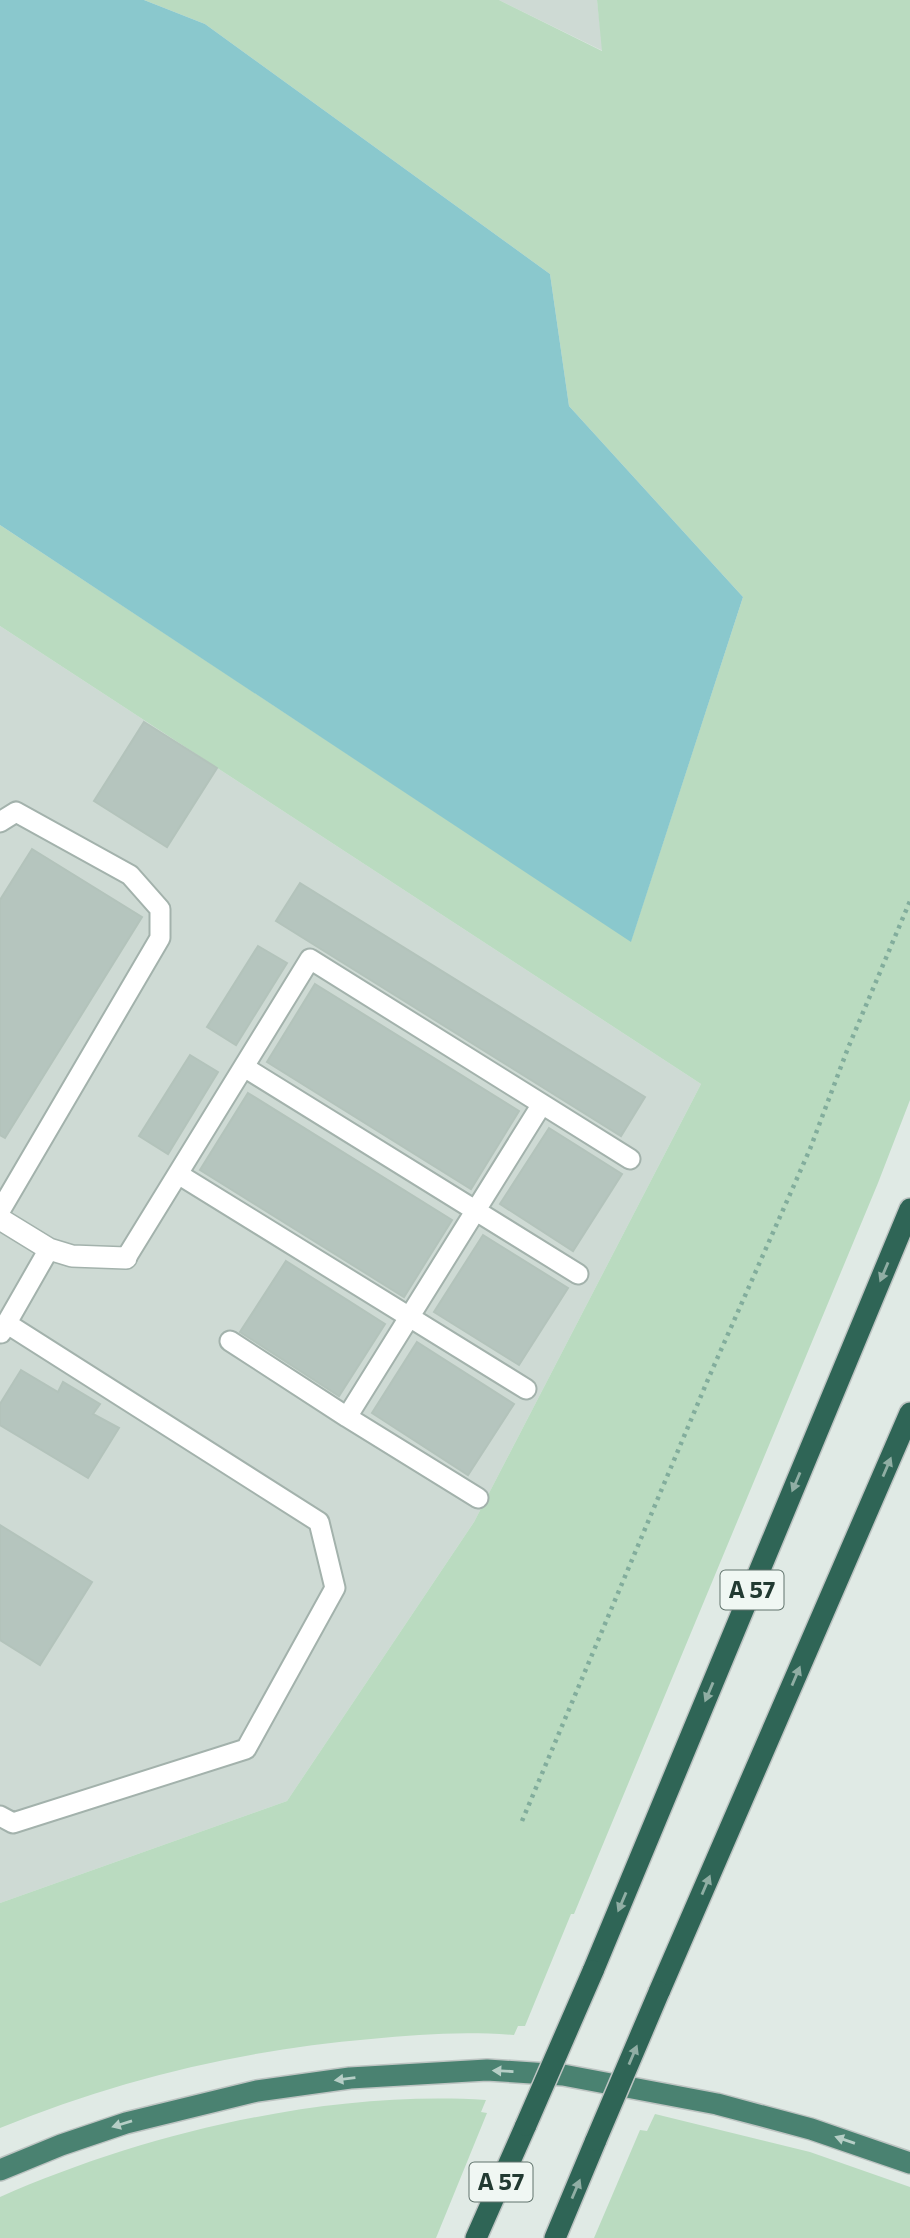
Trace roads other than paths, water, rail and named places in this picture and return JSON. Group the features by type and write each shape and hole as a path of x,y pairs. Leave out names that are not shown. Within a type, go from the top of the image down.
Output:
{"highway":[{"name":"A 57","path":"476,2238 593,1970 910,1209"},
{"name":"A 57","path":"555,2238 910,1413"},
{"path":"0,2170 61,2145 126,2123 257,2091 350,2078 487,2070 563,2075 717,2104 811,2129 910,2163"}],"street":[{"path":"0,1219 49,1249 72,1256 127,1258"}],"lane":[{"path":"0,822 16,812 130,875 160,909 160,938 0,1211"},
{"path":"127,1258 310,959 629,1159"},
{"path":"244,1067 578,1275"},
{"path":"347,1417 542,1104"},
{"path":"178,1174 526,1389"},
{"path":"0,1816 13,1823 246,1749 335,1588 319,1522 3,1329 49,1249"},
{"path":"230,1341 478,1498"}],"water":[{"path":"0,0 144,0 205,24 550,274 569,406 743,597 631,942 0,525"}]}
